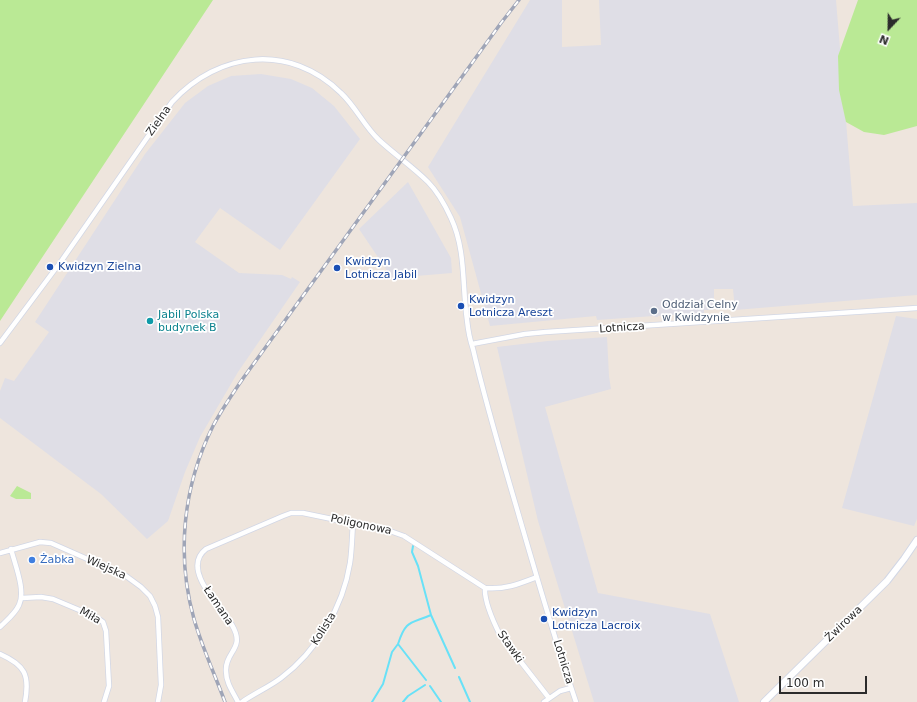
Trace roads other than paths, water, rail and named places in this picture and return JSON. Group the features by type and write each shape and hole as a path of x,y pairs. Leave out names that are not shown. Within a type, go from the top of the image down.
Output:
{"street":[{"name":"Zielna","path":"0,344 62,260 172,102 190,84 204,75 225,66 251,60 281,61 297,65 319,75 341,92 378,139"},
{"name":"Lotnicza","path":"378,139 429,182 442,200 452,219 461,250 466,320 483,393 537,577 576,702"},
{"name":"Lotnicza","path":"472,344 525,334 546,332 917,308"},
{"name":"Poligonowa","path":"200,553 206,549 283,516 291,513 304,513 390,531 404,536 485,588"},
{"name":"Kolista","path":"242,702 282,678 307,654 327,626 335,611 347,579 353,523"},
{"name":"Żwirowa","path":"764,702 887,581 917,540"},
{"name":"Wiejska","path":"0,552 40,542 55,544 126,576 145,591 153,602 158,617 161,685 158,702"},
{"path":"0,627 17,608 22,598 21,586 11,549"},
{"name":"Łamana","path":"200,553 198,562 199,576 207,591 232,625 238,638 228,661 226,670 227,681 238,702"},
{"path":"485,588 507,588 537,577"},
{"name":"Stawki","path":"485,588 485,595 495,626 500,636 549,698"},
{"name":"Miła","path":"22,598 41,597 53,599 96,616 103,622 106,628 109,683 104,702"},
{"path":"0,654 15,661 24,673 27,684 25,702"},
{"path":"544,702 560,691 571,688"}],"waterway":[{"path":"413,546 412,552 418,566 431,615 455,668"},
{"path":"426,680 398,644 407,626 431,615"},
{"path":"372,702 383,684 392,652 398,644"},
{"path":"459,677 470,702"},
{"path":"403,702 408,696 425,685"},
{"path":"430,686 441,702"}],"railway":[{"path":"225,702 197,629 188,595 185,570 184,546 189,497 195,472 203,449 216,420 244,377 519,0"}],"place":[{"name":"Kwidzyn Zielna","path":"50,267"},
{"name":"Kwidzyn Lotnicza Jabil","path":"337,268"},
{"name":"Kwidzyn Lotnicza Areszt","path":"461,306"},
{"name":"Oddział Celny w Kwidzynie","path":"654,311"},
{"name":"Jabil Polska budynek B","path":"150,321"},
{"name":"Żabka","path":"32,560"},
{"name":"Kwidzyn Lotnicza Lacroix","path":"544,619"}]}
